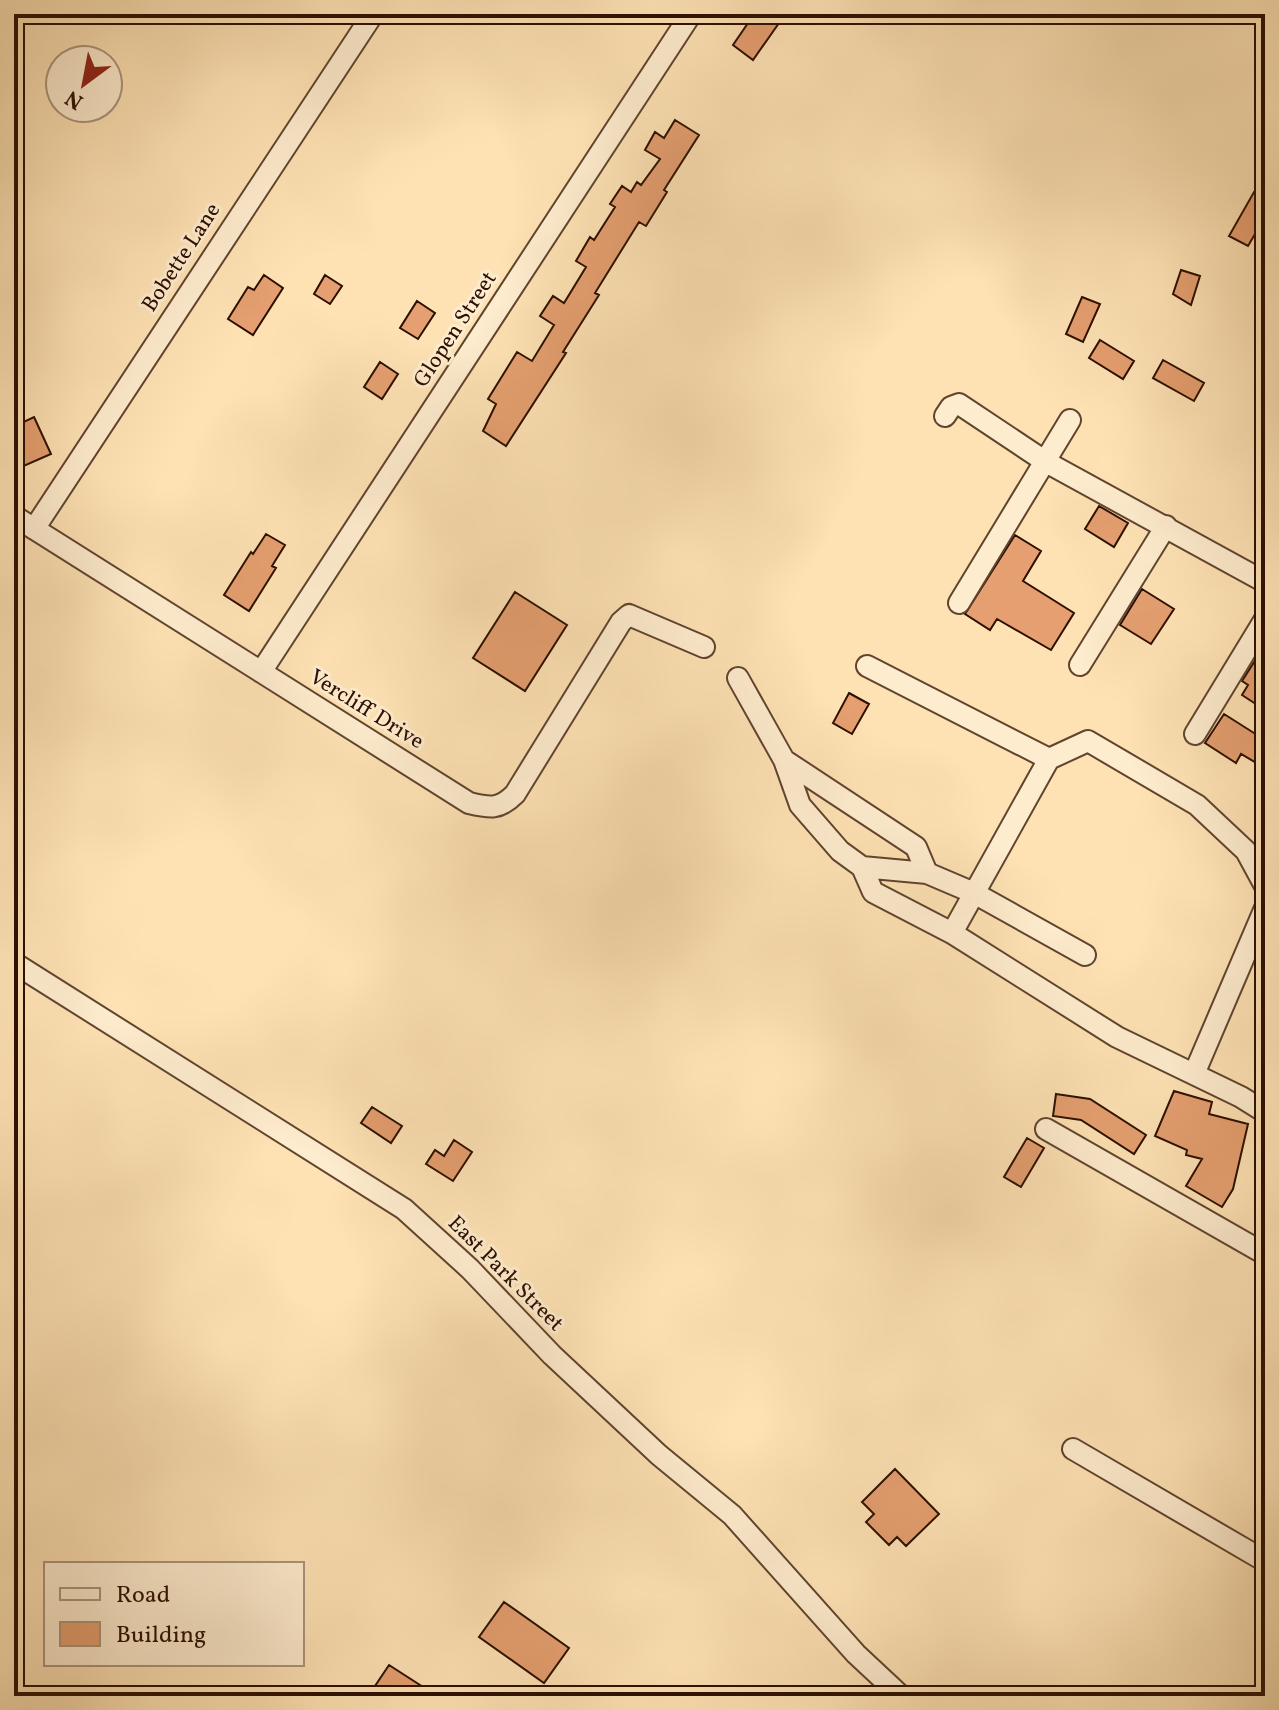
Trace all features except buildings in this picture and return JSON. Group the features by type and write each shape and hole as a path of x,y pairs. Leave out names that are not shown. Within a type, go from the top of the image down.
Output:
{"street":[{"name":"Bobette Lane","path":"34,529 373,14"},
{"name":"Glopen Street","path":"261,672 691,14"},
{"path":"945,416 951,407 959,404 1046,462 1265,582"},
{"path":"959,603 1070,420"},
{"name":"Vercliff Drive","path":"14,516 469,803 487,808 505,804 515,794 621,622 629,615 704,647"},
{"path":"1080,665 1166,526"},
{"path":"1195,734 1265,619"},
{"path":"867,666 1049,759"},
{"path":"738,678 784,760 800,805 840,851 862,867 873,892 952,933 1117,1037 1241,1097 1265,1112"},
{"path":"952,933 1049,759 1088,741 1197,805 1246,851 1265,886"},
{"path":"784,760 916,847 927,873"},
{"path":"862,867 927,873 974,893 1085,955"},
{"path":"1194,1074 1265,908"},
{"name":"East Park Street","path":"14,963 404,1209 470,1269 552,1355 659,1455 732,1515 856,1654 901,1696"},
{"path":"1046,1129 1265,1254"},
{"path":"1073,1449 1265,1561"}]}
